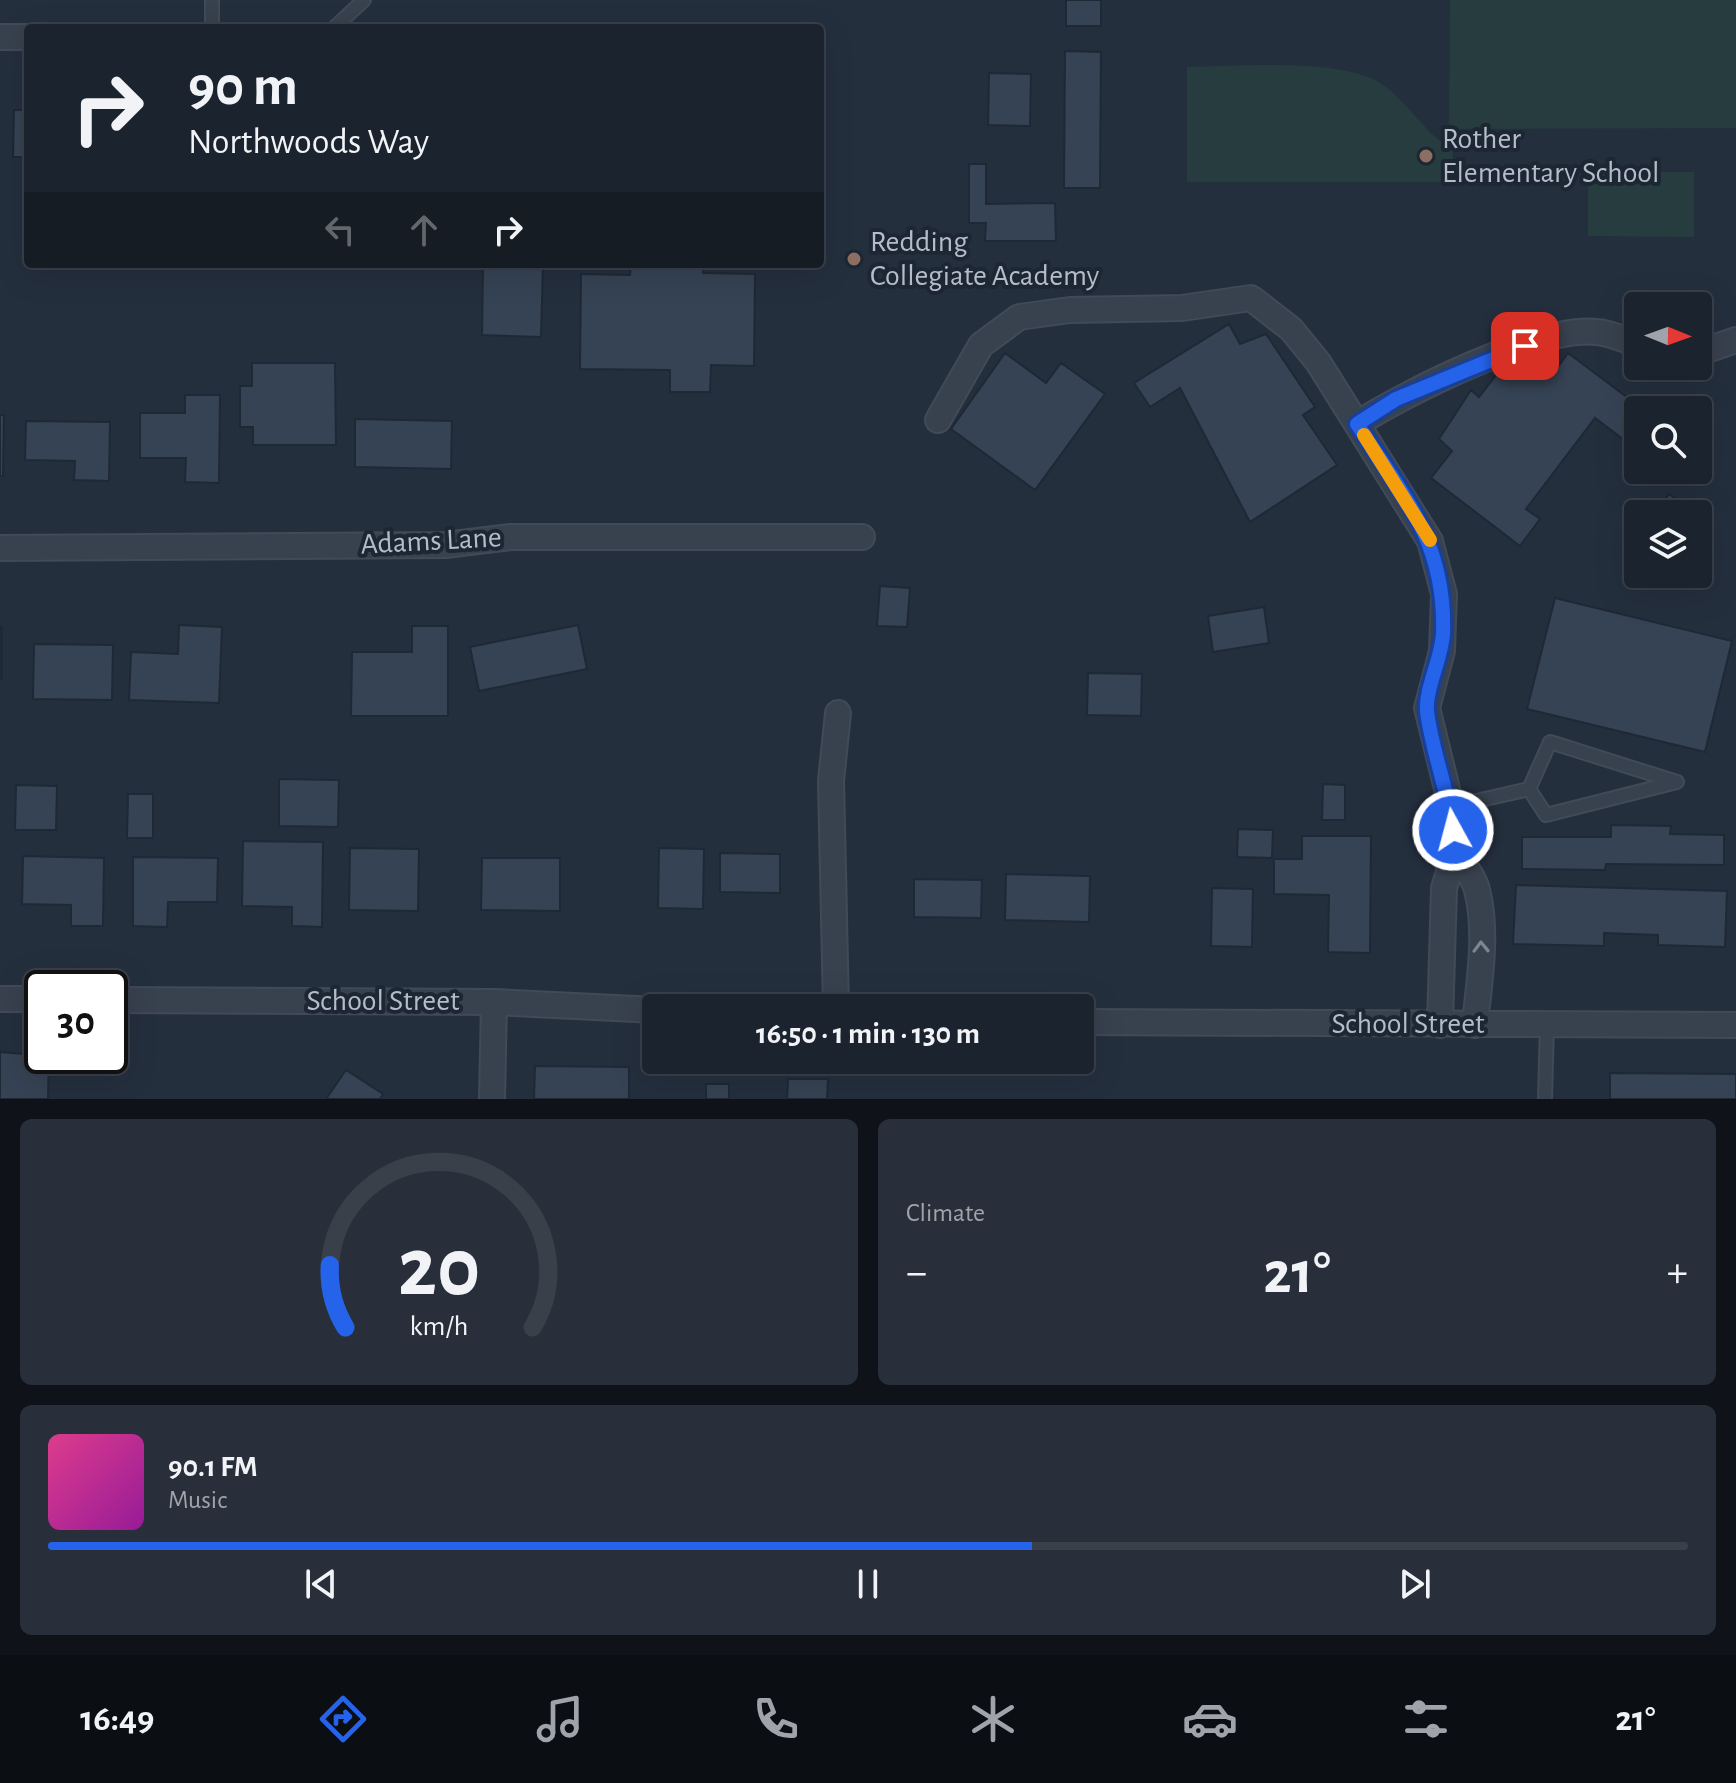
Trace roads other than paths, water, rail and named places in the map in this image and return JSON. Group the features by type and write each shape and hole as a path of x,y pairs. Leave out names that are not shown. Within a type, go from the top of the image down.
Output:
{"street":[{"path":"0,37 24,37"},
{"path":"938,420 981,345 1019,317 1070,310 1182,308 1251,298 1291,329 1357,424 1430,541 1444,594 1442,651 1427,708 1450,807 1455,852 1444,888 1440,1025"},
{"path":"1357,424 1396,399 1552,336 1596,332 1624,340"},
{"path":"1712,348 1736,340"},
{"name":"Adams Lane","path":"0,548 445,545 511,537 862,537"},
{"path":"836,994 831,781 838,713"},
{"path":"1455,852 1477,887 1480,910 1481,961 1475,1025"},
{"path":"0,999 24,999"},
{"name":"School Street","path":"128,1000 494,1002 642,1009"},
{"path":"492,1099 494,1002"},
{"name":"School Street","path":"1094,1022 1736,1025"}],"lane":[{"path":"212,0 212,24"},
{"path":"338,24 364,0"},
{"path":"1550,742 1677,782 1546,815 1529,789 1550,742"},
{"path":"1450,807 1529,789"},
{"path":"1545,1099 1547,1024"}],"place":[{"name":"Rother Elementary School","path":"1426,156"},
{"name":"Redding Collegiate Academy","path":"854,259"}]}
